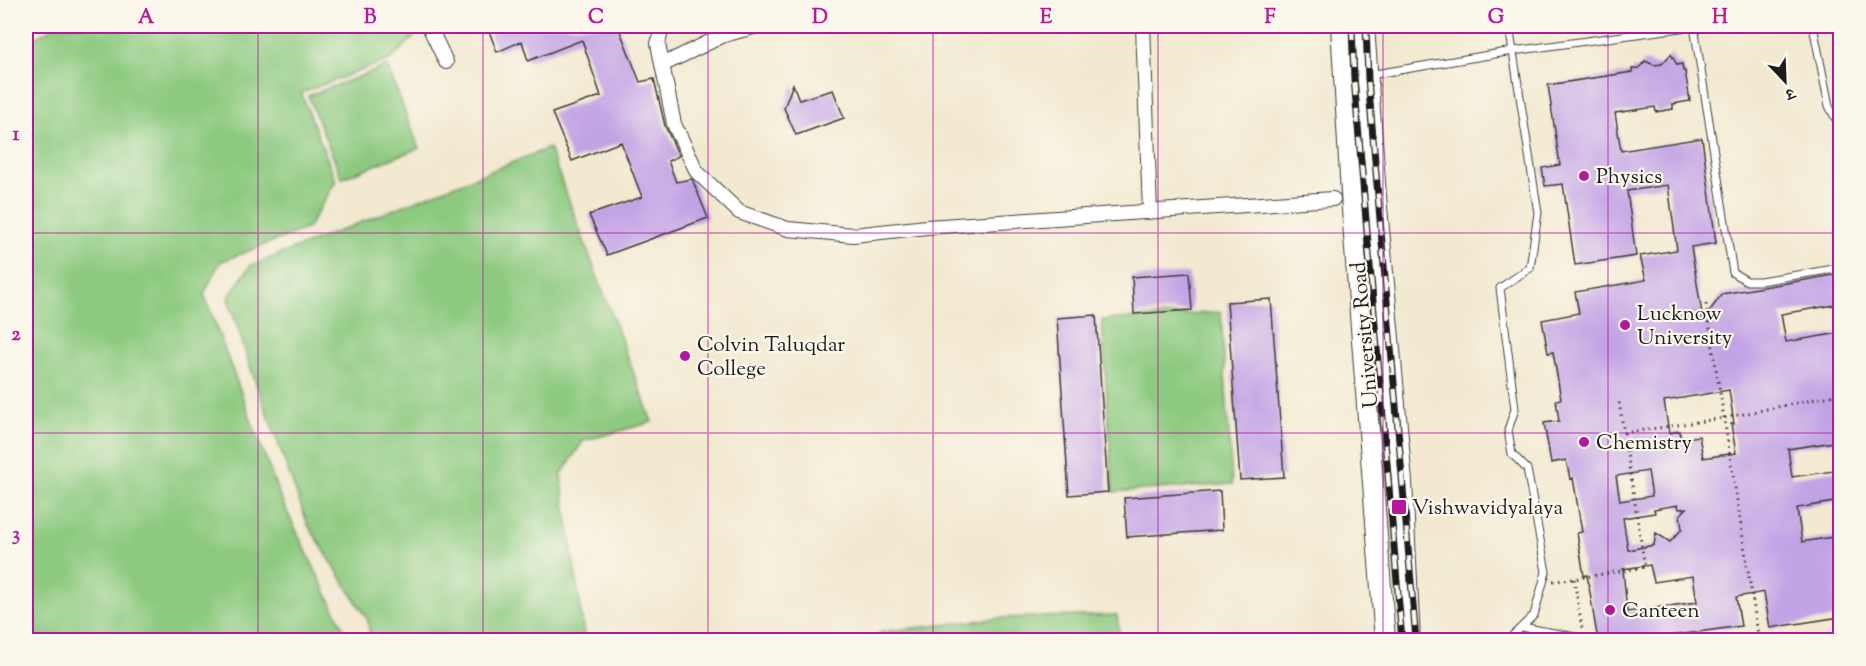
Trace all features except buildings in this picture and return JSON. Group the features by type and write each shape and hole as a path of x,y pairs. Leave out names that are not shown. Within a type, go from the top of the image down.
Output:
{"main road":[{"name":"University Road","path":"1341,26 1342,199 1385,640"},
{"name":"University Road","path":"1364,26 1366,75 1402,482 1410,640"}],"street":[{"path":"429,26 446,62"},
{"path":"662,26 658,44 674,124 697,172 739,212 788,229 853,235 927,227 1342,199"},
{"path":"662,65 724,35 757,26"},
{"path":"1143,26 1150,212"}],"lane":[{"path":"1508,640 1534,615 1546,572 1527,469 1512,454 1508,430 1515,410 1500,288 1530,268 1538,213 1509,26"},
{"path":"1366,75 1513,51 1695,26 1733,273 1747,281 1760,281 1840,268"},
{"path":"1813,26 1829,106 1840,127"},
{"path":"1522,627 1587,640"},
{"path":"1816,640 1840,636"}],"path":[{"path":"1706,304 1759,640"},
{"path":"1623,434 1724,418 1840,394"},
{"path":"1544,581 1575,579 1645,567 1619,402"},
{"path":"1575,579 1587,640"}],"green space":[{"path":"56,26 417,26 420,31 391,59 301,93 336,181 308,228 220,262 204,294 280,497 349,640 32,640 26,619 26,43"},
{"path":"387,66 419,148 342,178 308,96"},
{"path":"549,148 652,422 583,441 561,475 585,640 370,640 368,620 308,525 253,375 228,298 250,266"},
{"path":"1221,312 1232,484 1113,492 1102,320"},
{"path":"1117,615 1120,640 873,640 881,632 999,618"}],"railway":[{"path":"1352,26 1354,79 1402,640"},
{"path":"1366,26 1368,79 1416,640"}],"place":[{"name":"Physics","path":"1584,176"},
{"name":"Lucknow University","path":"1625,325"},
{"name":"Colvin Taluqdar College","path":"685,356"},
{"name":"Chemistry","path":"1584,442"},
{"name":"Vishwavidyalaya","path":"1399,507"},
{"name":"Canteen","path":"1610,610"}]}
